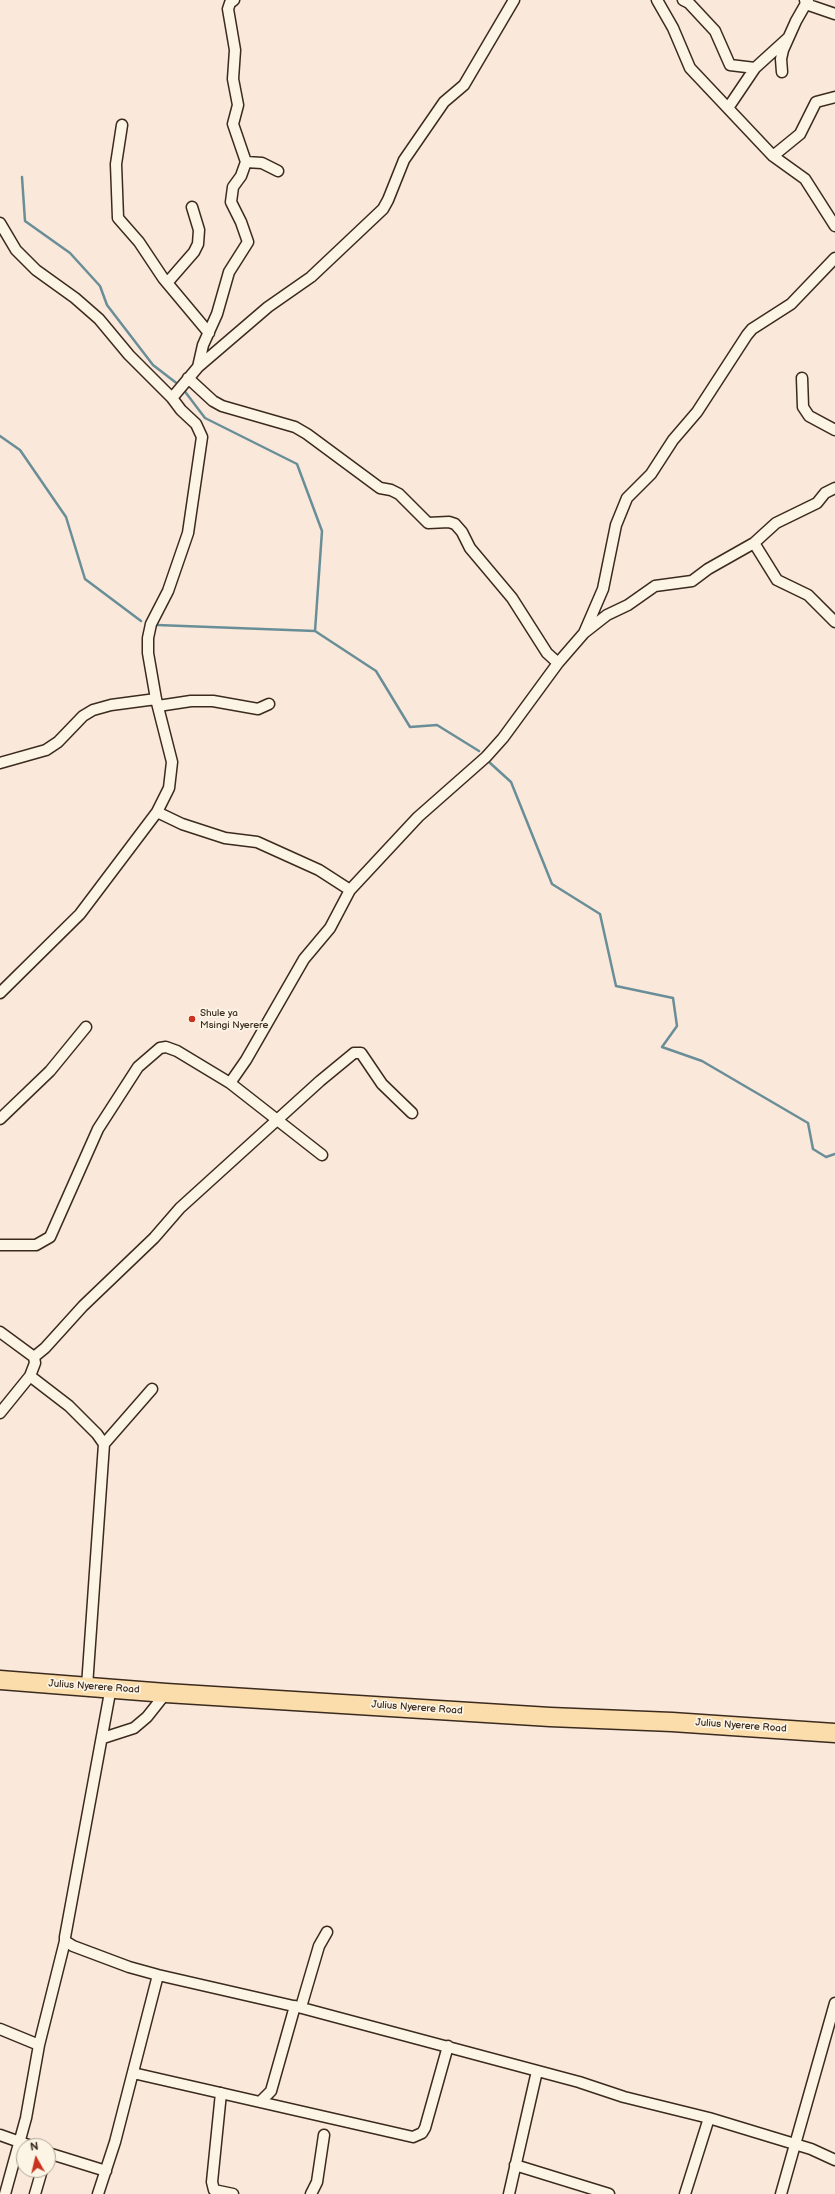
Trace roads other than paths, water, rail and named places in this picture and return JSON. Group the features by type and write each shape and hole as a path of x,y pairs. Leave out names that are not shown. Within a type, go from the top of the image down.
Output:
{"highway":[{"name":"Julius Nyerere Road","path":"0,1680 111,1687 166,1693 550,1717 672,1722 835,1733"}],"street":[{"path":"198,367 220,304 228,272 248,242 241,222 231,202 233,187 241,176 246,162 233,124 238,105 233,79 236,50 228,9 230,3 234,0"},
{"path":"172,398 198,367 268,307 312,277 383,209 404,160 444,102 464,85 514,0"},
{"path":"657,0 690,68 773,156 804,179 835,226"},
{"path":"683,0 689,3 715,31 730,66 755,68"},
{"path":"782,72 781,59 788,38 806,1 835,14"},
{"path":"728,108 755,68 788,38"},
{"path":"773,156 800,134 816,102 835,97"},
{"path":"122,125 116,164 116,212 118,218 139,242 167,283 209,333"},
{"path":"246,162 262,163 278,171"},
{"path":"167,283 194,252 198,244 199,230 192,207"},
{"path":"0,223 16,250 36,270 75,298 99,319 129,355 196,424 202,437 188,533 168,591 151,624 148,638 148,653 157,702 172,762 169,788 157,812 80,914 0,993"},
{"path":"584,633 603,589 616,525 628,498 651,474 673,440 697,412 746,335 752,329 791,304 835,258"},
{"path":"188,378 213,401 222,406 295,427 307,434 380,488 391,490 398,494 428,522 448,522 455,524 462,532 470,548 512,598 547,653 558,663"},
{"path":"802,378 802,407 809,416 835,430"},
{"path":"230,1083 246,1060 304,959 330,928 350,890 418,817 490,752 558,663 584,633 607,615 628,605 655,586 692,581 708,569 754,543 776,523 817,503 825,493 835,488"},
{"path":"754,543 777,580 808,595 835,622"},
{"path":"0,763 46,750 58,742 83,716 93,710 111,705 213,701 258,709 269,704"},
{"path":"157,812 182,824 225,838 257,842 319,870 350,890"},
{"path":"0,1119 50,1071 86,1027"},
{"path":"0,1245 36,1245 50,1237 98,1129 138,1067 160,1048 166,1047 177,1051 230,1083 322,1155"},
{"path":"34,1357 45,1348 83,1306 154,1238 180,1208 320,1081 351,1055 357,1052 362,1055 382,1084 412,1113"},
{"path":"0,1332 34,1357 35,1362 30,1376 0,1414"},
{"path":"30,1376 69,1406 97,1434 104,1444"},
{"path":"87,1686 104,1444 152,1389"},
{"path":"21,2138 39,2045 65,1941 103,1738 111,1687"},
{"path":"103,1738 134,1728 146,1717 166,1693"},
{"path":"260,2102 271,2091 319,1946 327,1932"},
{"path":"65,1941 96,1956 158,1975 298,2006 448,2046 624,2097 709,2118 796,2144 835,2160"},
{"path":"98,2194 106,2171 133,2073 158,1975"},
{"path":"781,2194 787,2167 796,2144 835,2003"},
{"path":"0,2029 39,2045"},
{"path":"133,2073 413,2137 418,2136 425,2128 448,2046"},
{"path":"509,2194 533,2094 537,2071"},
{"path":"221,2093 212,2182 214,2190 233,2194"},
{"path":"685,2194 709,2118"},
{"path":"0,2135 16,2141"},
{"path":"311,2194 317,2182 324,2135"},
{"path":"56,2155 106,2171"},
{"path":"5,2194 16,2156"},
{"path":"515,2165 610,2194"},
{"path":"35,2194 40,2178"}],"waterway":[{"path":"22,177 25,221 70,253 100,286 107,305 153,365 179,385"},
{"path":"183,389 205,418 297,464 322,531 315,631 376,671 410,727 437,725 479,751"},
{"path":"0,436 20,450 66,517 85,579 141,621"},
{"path":"157,625 315,631"},
{"path":"489,762 511,782 552,884 600,914 616,986 673,998 677,1026 662,1047 702,1061 808,1123 813,1149 826,1157 835,1154"}],"place":[{"name":"Shule ya Msingi Nyerere","path":"192,1019"}]}
